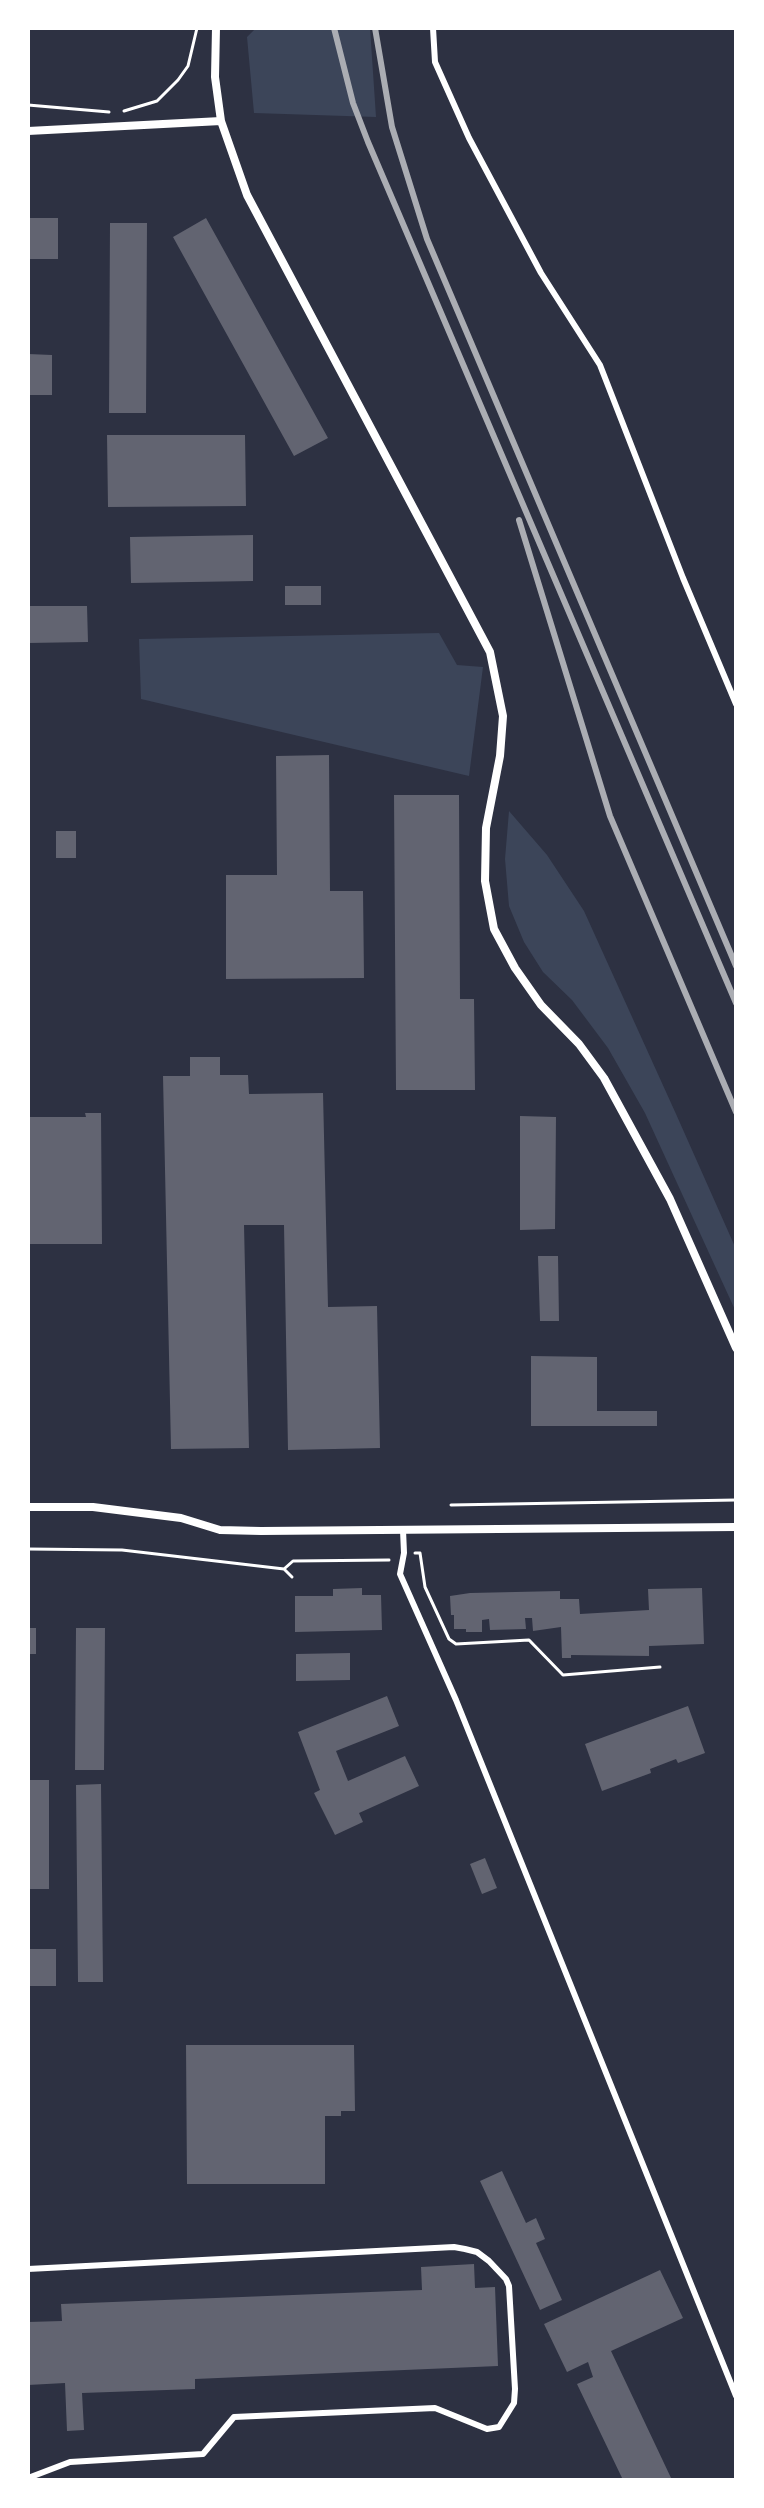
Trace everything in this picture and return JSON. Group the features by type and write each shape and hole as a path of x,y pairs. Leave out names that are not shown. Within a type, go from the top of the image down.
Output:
{"street":[{"path":"216,28 215,77 221,121 247,195 490,652 503,716 500,756 486,828 485,881 494,929 515,968 541,1005 579,1044 604,1078 670,1199 736,1348"},
{"path":"28,131 221,121"},
{"path":"28,1507 93,1507 181,1518 220,1530 736,1527"}],"lane":[{"path":"433,28 435,62 469,138 541,273 600,365 736,704"},
{"path":"403,1530 404,1553 400,1574 456,1700 736,2396"},
{"path":"28,2269 454,2247 465,2249 477,2252 489,2261 509,2286 515,2389 514,2403 499,2427 487,2429 435,2408 234,2417 203,2454 70,2462 28,2478"}],"path":[{"path":"28,105 119,112 157,101 188,66 197,28"},
{"path":"451,1505 736,1500"},
{"path":"28,1549 122,1550 284,1569 292,1577"},
{"path":"284,1569 293,1561 386,1561 404,1553 420,1553 425,1587 449,1639 456,1644 529,1640 563,1675 660,1667"}],"shaded area":[{"path":"256,28 370,28 376,117 254,113 247,37"},
{"path":"439,633 457,665 483,667 469,776 141,699 139,639"},
{"path":"509,811 547,855 584,911 676,1114 736,1249 736,1312 645,1113 608,1048 572,1000 543,972 524,942 509,906 505,859"}],"building":[{"path":"28,218 58,218 58,259 28,259"},
{"path":"206,218 328,438 294,456 173,237"},
{"path":"110,223 147,223 146,413 109,413"},
{"path":"28,354 52,355 52,395 28,395"},
{"path":"107,435 245,435 246,506 108,507"},
{"path":"253,535 253,581 131,583 130,537"},
{"path":"285,586 321,586 321,605 285,605"},
{"path":"28,606 87,606 88,642 28,643"},
{"path":"329,755 330,891 363,891 364,978 226,979 226,875 277,875 276,756"},
{"path":"394,795 459,795 460,999 474,999 475,1090 396,1090"},
{"path":"56,831 76,831 76,858 56,858"},
{"path":"190,1057 220,1057 220,1075 248,1075 249,1094 323,1093 328,1307 377,1306 380,1448 288,1450 284,1225 244,1225 249,1448 171,1449 163,1076 190,1076"},
{"path":"85,1113 101,1113 102,1244 28,1244 28,1117 86,1117"},
{"path":"520,1116 556,1117 555,1229 520,1230"},
{"path":"538,1256 558,1256 559,1321 540,1321"},
{"path":"531,1356 597,1357 597,1411 657,1411 657,1426 531,1426"},
{"path":"362,1588 362,1595 381,1595 382,1630 295,1632 295,1596 333,1596 333,1589"},
{"path":"702,1588 704,1644 649,1646 649,1656 571,1655 571,1658 562,1658 561,1627 533,1631 532,1618 525,1618 526,1629 490,1630 489,1619 482,1620 482,1632 466,1632 466,1629 454,1629 454,1615 451,1615 450,1596 470,1593 560,1591 560,1599 579,1599 580,1614 649,1610 648,1589"},
{"path":"28,1628 36,1628 36,1654 28,1654"},
{"path":"76,1628 105,1628 104,1770 75,1770"},
{"path":"350,1653 350,1680 296,1681 296,1654"},
{"path":"387,1696 399,1726 336,1751 348,1781 405,1756 419,1786 359,1813 363,1822 335,1835 314,1793 320,1790 298,1732"},
{"path":"688,1706 705,1753 678,1763 676,1759 650,1769 651,1773 602,1791 585,1744"},
{"path":"28,1780 49,1780 49,1889 28,1889"},
{"path":"101,1784 103,1982 78,1982 76,1785"},
{"path":"485,1858 497,1888 482,1894 470,1864"},
{"path":"28,1949 56,1949 56,1986 28,1986"},
{"path":"186,2045 354,2045 355,2111 341,2111 341,2116 325,2116 325,2184 187,2184"},
{"path":"502,2171 526,2223 536,2218 545,2239 536,2243 562,2300 540,2310 480,2181"},
{"path":"474,2264 475,2288 495,2287 498,2366 195,2379 195,2389 82,2393 84,2430 67,2431 65,2383 28,2385 28,2322 62,2321 61,2304 422,2290 421,2267"},
{"path":"660,2270 683,2318 611,2351 672,2480 623,2480 577,2384 593,2377 588,2362 567,2372 544,2324"}],"railway":[{"path":"334,28 353,103 368,142 736,1003"},
{"path":"375,28 392,127 427,239 736,966"},
{"path":"519,520 610,816 736,1112"}]}
